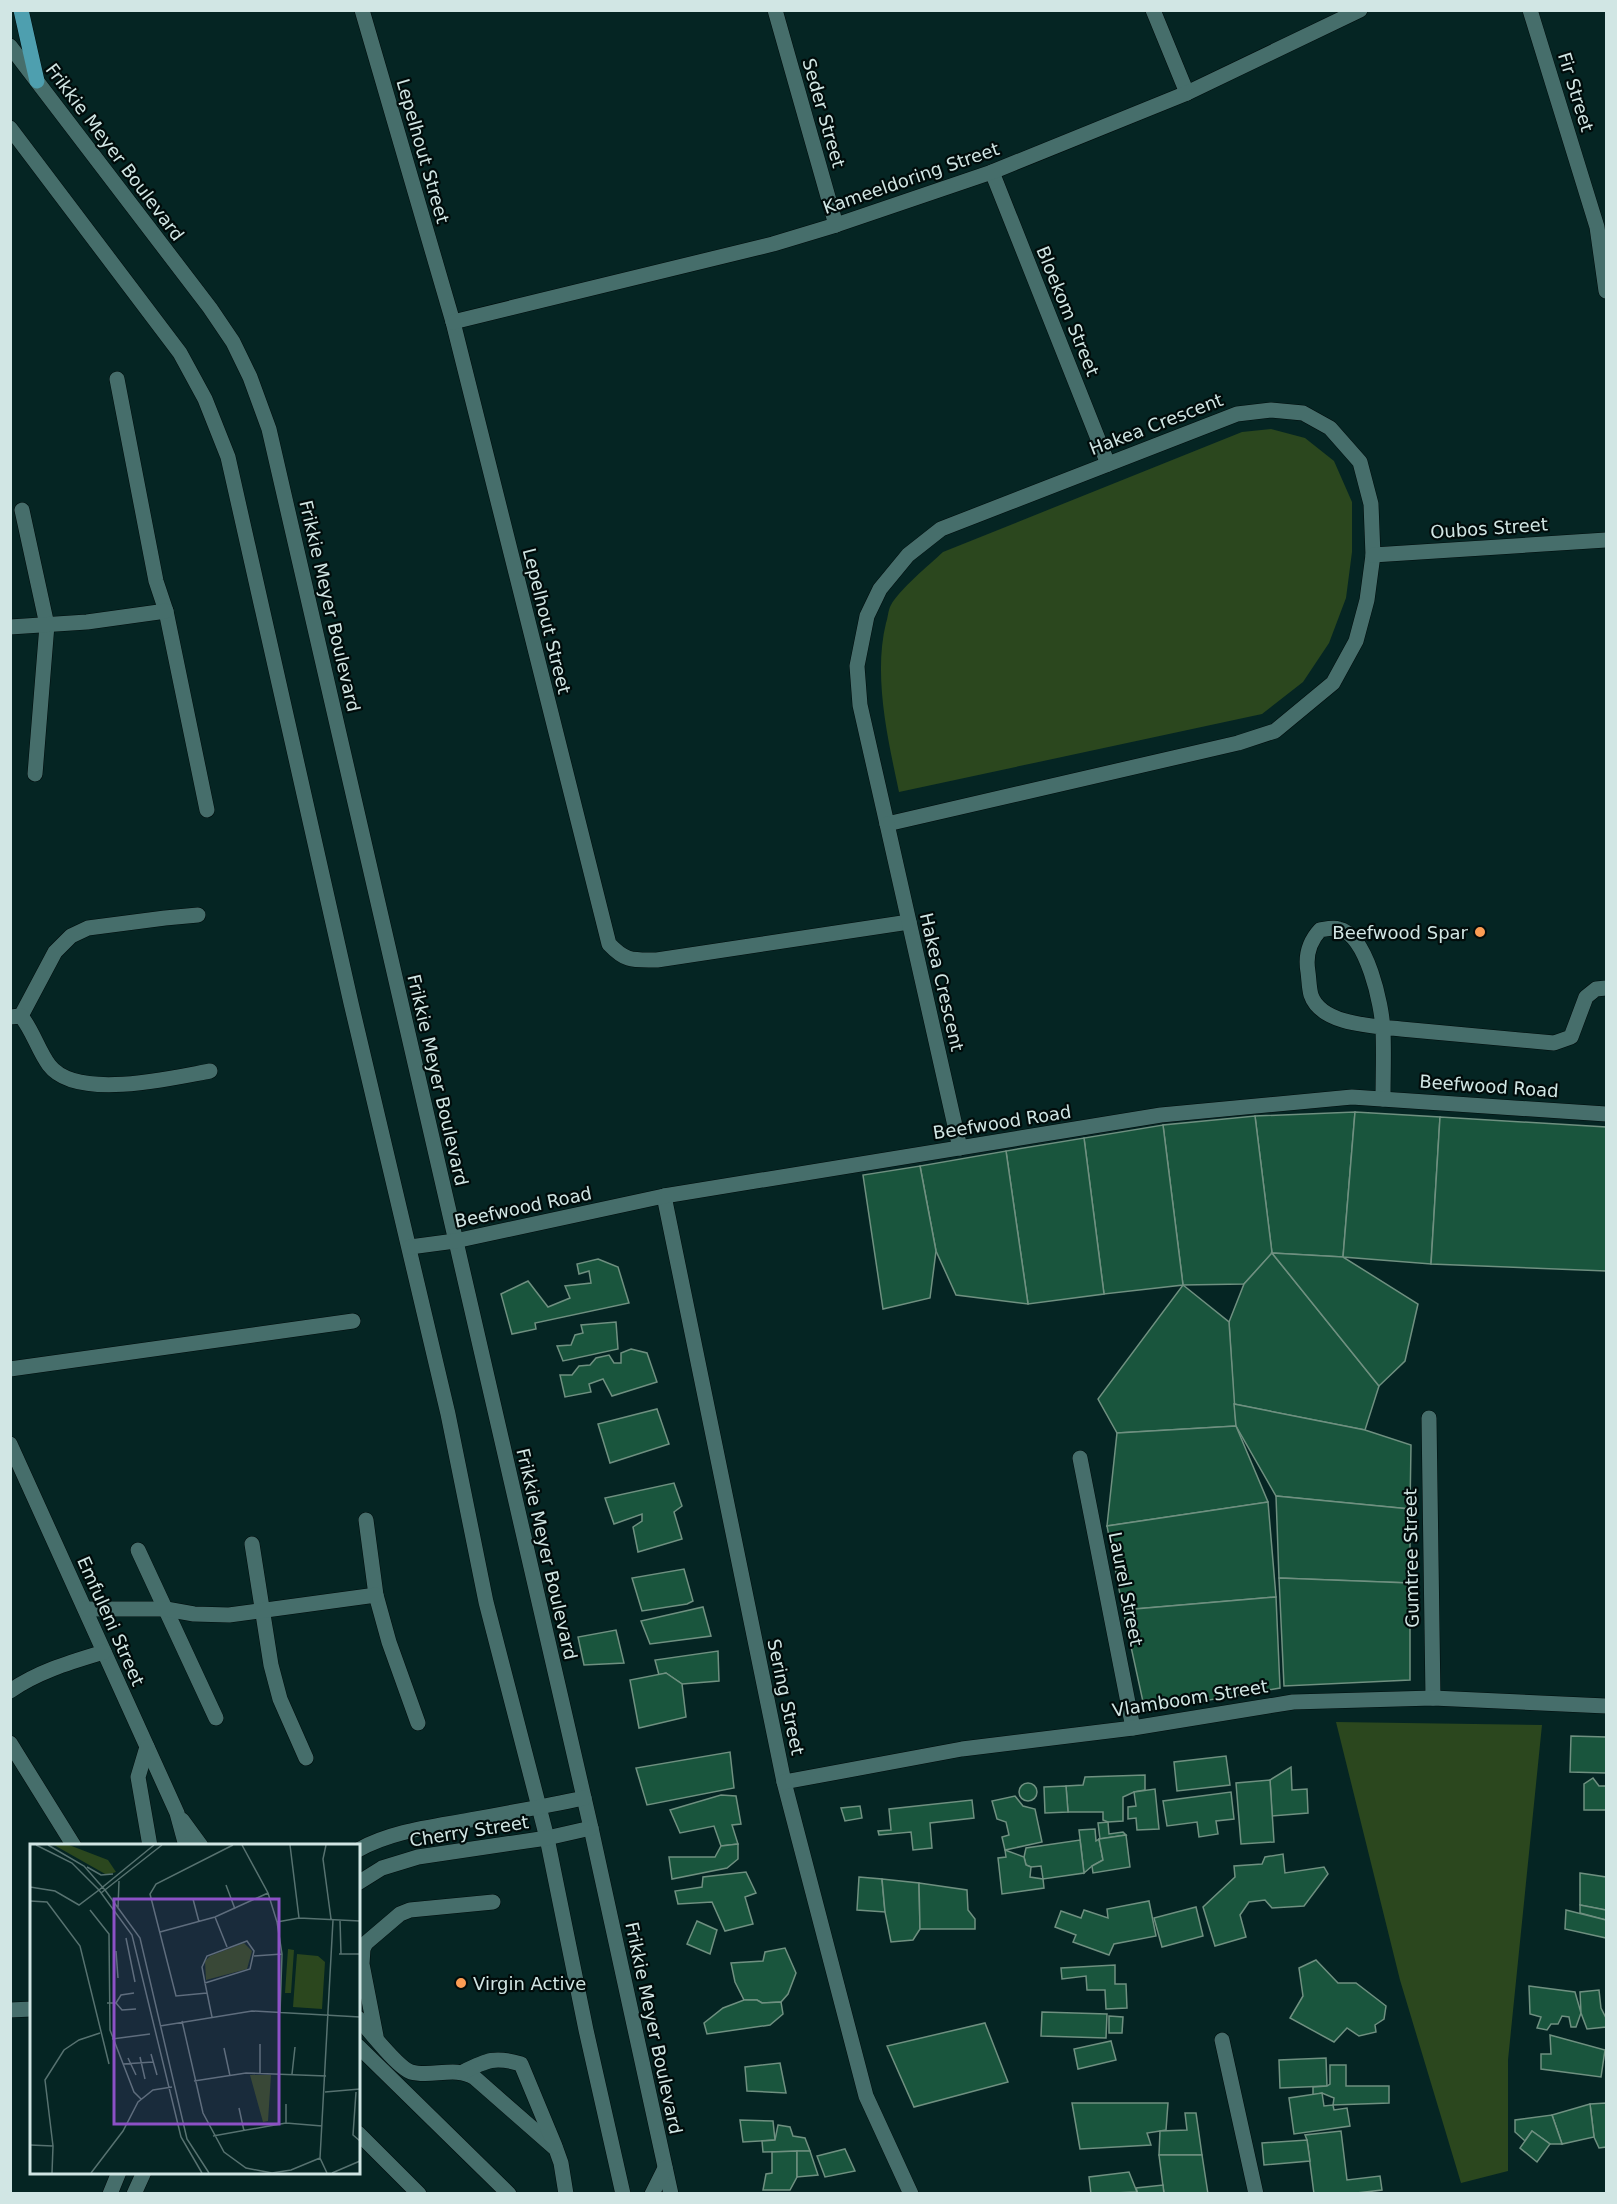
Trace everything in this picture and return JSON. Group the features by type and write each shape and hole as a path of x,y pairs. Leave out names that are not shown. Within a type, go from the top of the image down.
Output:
{"main road":[{"path":"21,10 36,81"}],"street":[{"name":"Lepelhout Street","path":"362,10 453,322 609,945 620,956 634,960 657,960 909,922"},
{"name":"Seder Street","path":"775,10 836,225"},
{"path":"1153,10 1187,93"},
{"name":"Kameeldoring Street","path":"453,322 773,244 992,172 1187,93 1360,10"},
{"name":"Fir Street","path":"1530,10 1602,225 1606,291"},
{"name":"Frikkie Meyer Boulevard","path":"10,46 210,308 233,342 250,377 269,429 591,1828 671,2193"},
{"path":"10,128 180,352 205,399 228,458 348,992 448,1414 486,1602 547,1838 586,2030 624,2193"},
{"name":"Bloekom Street","path":"992,172 1108,464"},
{"path":"117,379 156,581 166,611 207,810"},
{"name":"Hakea Crescent","path":"887,824 1219,748 1275,731 1333,683 1356,641 1367,600 1373,555 1371,504 1360,462 1330,428 1303,413 1271,410 1237,414 941,529 908,555 880,589 867,616 857,666 860,705 960,1148"},
{"path":"22,510 47,625 35,774"},
{"name":"Oubos Street","path":"1373,555 1606,540"},
{"path":"10,627 87,622 166,611"},
{"path":"198,915 88,928 71,936 55,952 16,1017 50,1066 63,1078 79,1083 135,1084 210,1071"},
{"path":"1383,1099 1383,1027 1374,982 1365,954 1351,934 1338,928 1320,930 1311,940 1306,963 1311,996 1323,1012 1340,1019 1383,1027 1554,1043 1571,1036 1586,997 1596,988 1606,988"},
{"name":"Beefwood Road","path":"410,1247 455,1241 664,1196 1161,1115 1352,1097 1606,1114"},
{"name":"Sering Street","path":"664,1196 784,1782 866,2096 911,2193"},
{"path":"10,1369 353,1321"},
{"name":"Gumtree Street","path":"1429,1418 1432,1698"},
{"name":"Emfuleni Street","path":"10,1444 177,1813 186,1844"},
{"name":"Laurel Street","path":"1080,1458 1133,1728"},
{"path":"366,1520 376,1595 389,1642 418,1723"},
{"path":"252,1544 271,1665 280,1699 306,1758"},
{"path":"138,1550 216,1718"},
{"path":"85,1610 166,1609 210,1615 262,1611 376,1595"},
{"path":"10,1691 27,1680 52,1669 104,1652"},
{"name":"Vlamboom Street","path":"784,1782 962,1749 1133,1728 1293,1701 1432,1698 1606,1706"},
{"path":"10,1743 73,1844"},
{"path":"147,1747 138,1777 150,1844"},
{"name":"Cherry Street","path":"360,1849 413,1830 584,1798"},
{"name":"Emfuleni Street","path":"177,1813 200,1844"},
{"name":"Cherry Street","path":"360,1882 382,1868 418,1857 547,1838 591,1828"},
{"path":"377,2039 362,1964 366,1943 400,1914 410,1910 493,1902"},
{"path":"10,2010 30,2009"},
{"path":"360,2020 404,2068 411,2072 463,2072 492,2059 505,2059 521,2064 561,2163 566,2193"},
{"path":"1222,2040 1256,2193"},
{"path":"360,2048 509,2193"},
{"path":"463,2072 475,2078 556,2149"},
{"path":"360,2135 419,2193"},
{"path":"652,2193 665,2168"},
{"path":"110,2193 118,2174"},
{"path":"135,2193 143,2174"}],"green space":[{"path":"1271,429 1305,438 1334,461 1352,502 1352,552 1346,598 1329,643 1303,682 1262,714 899,792 884,708 882,643 890,607 915,578 943,552 1242,432"},
{"path":"1336,1722 1542,1725 1508,2060 1508,2171 1461,2183 1400,1980"}],"building":[{"path":"1355,1112 1343,1257 1272,1253 1255,1116"},
{"path":"1355,1112 1440,1117 1431,1264 1343,1257"},
{"path":"1255,1116 1272,1253 1244,1284 1183,1285 1163,1125"},
{"path":"1440,1117 1606,1127 1606,1271 1431,1264"},
{"path":"1163,1125 1183,1285 1104,1294 1084,1138"},
{"path":"1084,1138 1104,1294 1028,1304 1006,1151"},
{"path":"1006,1151 1028,1304 956,1295 936,1251 920,1166"},
{"path":"920,1166 936,1251 930,1298 883,1309 863,1175"},
{"path":"1272,1253 1379,1386 1365,1430 1234,1404 1229,1322 1244,1284"},
{"path":"1272,1253 1343,1257 1418,1304 1405,1361 1379,1386"},
{"path":"598,1259 618,1267 629,1303 535,1323 536,1329 512,1334 501,1294 528,1281 548,1307 570,1298 565,1286 591,1283 589,1271 579,1274 577,1264"},
{"path":"1183,1285 1229,1322 1236,1426 1117,1433 1098,1399"},
{"path":"616,1322 618,1349 563,1361 557,1346 571,1345 575,1335 583,1333 581,1325"},
{"path":"631,1349 647,1353 657,1382 612,1396 603,1379 589,1384 591,1392 565,1397 560,1375 572,1375 579,1366 590,1365 596,1358 609,1355 614,1363 621,1363 621,1353"},
{"path":"1234,1404 1365,1430 1411,1445 1410,1509 1276,1496 1236,1426"},
{"path":"657,1409 669,1444 610,1463 598,1424"},
{"path":"1236,1426 1268,1502 1107,1526 1117,1433"},
{"path":"674,1483 682,1506 674,1512 682,1539 638,1552 633,1527 642,1521 642,1514 614,1524 605,1498"},
{"path":"1276,1496 1410,1509 1410,1583 1279,1578"},
{"path":"1268,1502 1276,1597 1123,1610 1107,1526"},
{"path":"684,1569 693,1601 642,1611 632,1578"},
{"path":"1279,1578 1410,1583 1410,1680 1284,1686"},
{"path":"1276,1597 1280,1688 1145,1711 1123,1610"},
{"path":"703,1607 711,1636 650,1644 641,1621"},
{"path":"616,1630 624,1663 584,1665 578,1637"},
{"path":"718,1651 719,1681 682,1684 666,1673 659,1675 655,1660"},
{"path":"666,1673 682,1684 686,1717 639,1728 630,1680"},
{"path":"1571,1736 1606,1737 1606,1773 1570,1772"},
{"path":"730,1752 734,1788 647,1805 636,1768"},
{"path":"1226,1756 1230,1785 1177,1791 1174,1762"},
{"path":"1291,1767 1292,1790 1307,1789 1308,1813 1272,1816 1270,1780"},
{"path":"1145,1775 1145,1790 1123,1797 1123,1821 1103,1820 1103,1812 1068,1812 1066,1786 1083,1785 1085,1777"},
{"path":"1593,1778 1599,1786 1606,1786 1606,1810 1584,1810 1584,1784"},
{"path":"1270,1780 1274,1842 1241,1844 1236,1783"},
{"path":"1024,1783 1032,1783 1037,1788 1035,1799 1024,1801 1019,1796 1019,1788"},
{"path":"1066,1786 1068,1812 1045,1813 1044,1787"},
{"path":"1155,1789 1159,1829 1137,1830 1136,1818 1128,1819 1128,1807 1136,1806 1134,1792"},
{"path":"1231,1792 1234,1819 1216,1821 1218,1834 1199,1837 1197,1822 1167,1826 1163,1801"},
{"path":"721,1795 736,1796 741,1824 732,1825 738,1844 721,1846 714,1826 680,1833 670,1810"},
{"path":"1015,1796 1023,1806 1035,1809 1042,1842 1005,1850 1002,1837 1009,1835 1006,1822 997,1819 992,1801"},
{"path":"972,1800 974,1818 930,1823 932,1848 913,1850 911,1832 879,1835 878,1831 891,1830 889,1809"},
{"path":"860,1806 862,1818 845,1821 841,1808"},
{"path":"1108,1822 1109,1834 1123,1832 1126,1835 1100,1839 1098,1823"},
{"path":"1095,1829 1096,1841 1099,1839 1103,1860 1084,1873 1079,1830"},
{"path":"1126,1835 1130,1867 1093,1873 1092,1866 1103,1860 1099,1839"},
{"path":"1080,1840 1084,1873 1043,1879 1041,1866 1026,1865 1024,1857 1026,1848"},
{"path":"738,1844 738,1859 727,1868 672,1879 669,1857 715,1857 721,1846"},
{"path":"1005,1850 1024,1857 1026,1865 1031,1867 1030,1877 1043,1879 1044,1888 1002,1894 998,1858 1006,1857"},
{"path":"1283,1854 1285,1873 1324,1867 1328,1874 1304,1906 1272,1908 1265,1900 1249,1902 1240,1915 1246,1937 1215,1946 1203,1907 1235,1877 1234,1866 1262,1864 1265,1857"},
{"path":"746,1872 756,1893 745,1897 753,1924 725,1931 712,1902 678,1904 675,1891 702,1887 703,1877"},
{"path":"1580,1873 1606,1877 1606,1910 1580,1905"},
{"path":"859,1877 882,1879 885,1912 857,1910"},
{"path":"882,1879 919,1883 920,1929 913,1940 891,1942"},
{"path":"919,1883 967,1890 968,1910 975,1919 975,1929 920,1929"},
{"path":"1149,1901 1156,1936 1114,1944 1109,1955 1073,1942 1076,1935 1055,1927 1061,1911 1081,1918 1084,1910 1108,1918 1107,1909"},
{"path":"1580,1905 1606,1910 1606,1920 1580,1913"},
{"path":"1196,1907 1203,1936 1162,1947 1154,1918"},
{"path":"1566,1910 1606,1920 1606,1938 1565,1929"},
{"path":"697,1921 717,1930 710,1954 687,1944"},
{"path":"785,1948 796,1973 788,1994 781,2002 762,2003 757,2000 744,2000 735,1982 731,1963 763,1961 765,1952"},
{"path":"1316,1960 1338,1983 1356,1983 1386,2006 1384,2019 1375,2025 1376,2032 1359,2036 1347,2028 1334,2042 1290,2018 1303,1996 1299,1968"},
{"path":"1115,1965 1115,1984 1126,1984 1127,2008 1106,2009 1105,1990 1087,1990 1086,1976 1062,1979 1061,1968"},
{"path":"1529,1986 1575,1992 1581,2013 1576,2027 1571,2027 1569,2017 1562,2016 1558,2024 1551,2024 1547,2030 1537,2028 1541,2017 1530,2014"},
{"path":"1599,1990 1606,2027 1587,2029 1581,2013 1580,1992"},
{"path":"744,2000 757,2000 762,2003 781,2002 783,2014 770,2025 707,2034 704,2023 723,2008"},
{"path":"1042,2012 1107,2014 1106,2038 1041,2036"},
{"path":"1109,2016 1123,2017 1122,2033 1109,2033"},
{"path":"985,2023 1008,2082 914,2107 887,2046"},
{"path":"1550,2035 1605,2050 1601,2077 1541,2069 1541,2054 1551,2054"},
{"path":"1111,2041 1116,2060 1078,2069 1074,2049"},
{"path":"1326,2058 1327,2086 1280,2088 1279,2060"},
{"path":"780,2063 786,2093 747,2091 745,2067"},
{"path":"1330,2065 1346,2065 1346,2086 1389,2086 1389,2103 1333,2105 1334,2098 1322,2093 1313,2095 1313,2087 1330,2084"},
{"path":"1322,2093 1324,2106 1333,2105 1334,2110 1347,2108 1350,2126 1294,2134 1289,2098"},
{"path":"1072,2103 1168,2103 1166,2130 1147,2133 1151,2145 1080,2149"},
{"path":"1606,2103 1606,2147 1599,2148 1594,2137 1590,2104"},
{"path":"1590,2104 1594,2137 1562,2144 1552,2115"},
{"path":"1185,2113 1196,2113 1202,2155 1159,2155 1160,2131 1187,2130"},
{"path":"1552,2115 1562,2144 1550,2144 1532,2131 1525,2141 1515,2132 1515,2120"},
{"path":"740,2120 773,2121 775,2140 743,2142"},
{"path":"778,2125 790,2127 793,2136 805,2138 810,2151 763,2152 762,2141 775,2140"},
{"path":"1341,2131 1347,2180 1380,2176 1382,2190 1348,2194 1314,2194 1305,2135"},
{"path":"1532,2131 1550,2144 1537,2162 1520,2148"},
{"path":"1307,2140 1310,2161 1264,2165 1262,2143"},
{"path":"845,2149 855,2171 825,2177 817,2156"},
{"path":"797,2151 797,2177 790,2190 763,2190 766,2174 772,2173 772,2152"},
{"path":"797,2151 810,2151 818,2175 797,2177"},
{"path":"1159,2155 1202,2155 1208,2194 1164,2194"},
{"path":"1129,2172 1137,2192 1091,2194 1089,2177"},
{"path":"1163,2185 1164,2194 1138,2194 1136,2188"}],"place":[{"name":"Beefwood Spar","path":"1480,932"},
{"name":"Virgin Active","path":"461,1983"}]}
